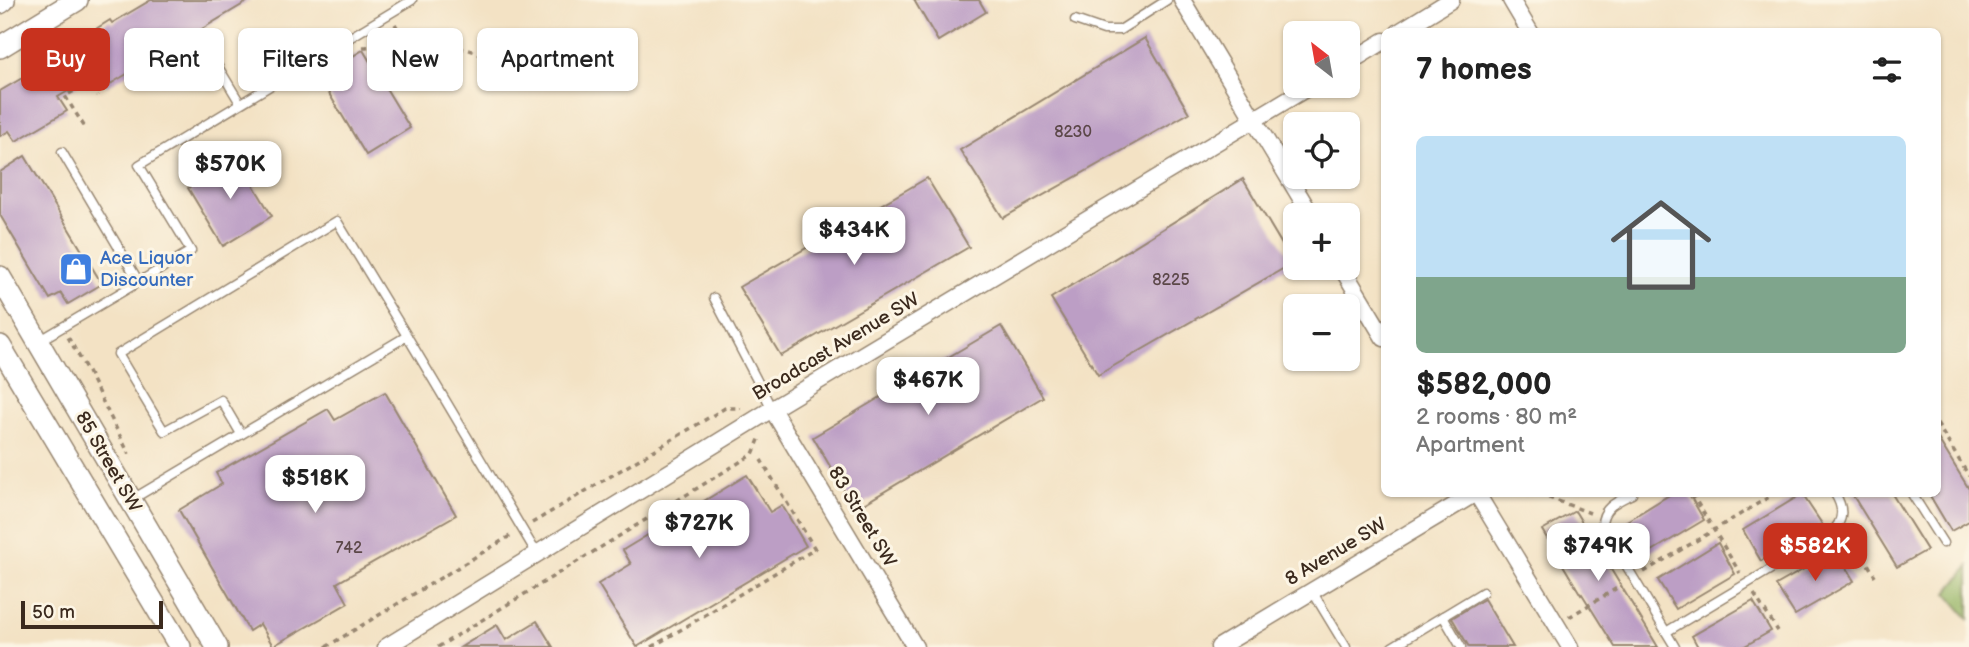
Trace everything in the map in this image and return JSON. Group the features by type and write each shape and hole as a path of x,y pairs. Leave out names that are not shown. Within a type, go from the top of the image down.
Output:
{"main road":[{"path":"0,47 77,0"},
{"name":"85 Street SW","path":"0,277 217,647"},
{"name":"85 Street SW","path":"0,346 180,647"}],"street":[{"path":"1182,0 1304,203"},
{"path":"1406,28 1451,0"},
{"path":"1511,0 1528,28"},
{"path":"1360,56 1381,43"},
{"name":"Broadcast Avenue SW","path":"386,647 772,409 1290,98"},
{"path":"1349,280 1381,333"},
{"name":"83 Street SW","path":"772,409 915,647"},
{"name":"8 Avenue SW","path":"1219,647 1470,497"},
{"path":"1477,497 1570,647"}],"lane":[{"path":"38,342 191,251 139,165 412,0"},
{"path":"1075,20 1104,30 1120,30 1167,0"},
{"path":"224,77 240,103"},
{"path":"62,152 139,282"},
{"path":"241,434 220,400 164,431 118,354 337,221 537,554"},
{"path":"714,298 772,409"},
{"path":"131,500 407,336"},
{"path":"1627,497 1605,510 1602,525 1675,647"},
{"path":"1666,632 1831,533 1841,520 1842,511 1836,497"},
{"path":"1914,497 1943,543"},
{"path":"1312,591 1346,647"},
{"path":"1392,647 1483,592"},
{"path":"1443,616 1461,647"}],"path":[{"path":"393,22 397,28"},
{"path":"361,47 367,47"},
{"path":"74,91 65,96 84,127"},
{"path":"95,91 98,96"},
{"path":"1941,430 1969,475"},
{"path":"652,647 815,549 761,460"},
{"path":"1547,497 1602,518"},
{"path":"1694,497 1778,632"},
{"path":"1557,625 1769,497"},
{"path":"1841,520 1875,576"}],"green space":[{"path":"1969,566 1969,619 1947,593"}],"building":[{"path":"151,0 250,0 203,28 124,28 124,76 110,84 110,28 97,28 110,20 112,23"},
{"path":"914,0 979,0 986,12 938,41"},
{"path":"1145,38 1189,113 1003,218 960,150"},
{"path":"363,50 367,57 367,91 388,91 410,128 366,155 327,91 353,91 353,56"},
{"path":"21,79 21,91 68,91 58,97 67,111 16,141 9,131 0,136 0,91"},
{"path":"25,156 102,284 68,304 61,293 50,299 0,215 0,172"},
{"path":"237,158 272,216 223,246 188,188 207,176 205,173 219,164 222,168"},
{"path":"927,178 969,247 781,356 739,287"},
{"path":"1243,179 1283,246 1283,269 1098,375 1051,298"},
{"path":"1001,326 1043,397 855,509 813,437"},
{"path":"385,392 456,515 337,583 348,603 273,646 260,624 249,631 179,510 222,484 216,473 328,409 335,420"},
{"path":"1941,444 1969,489 1969,521 1951,531 1931,497 1941,497"},
{"path":"747,475 770,512 782,505 806,546 637,647 598,584 631,564 623,550"},
{"path":"1666,497 1691,497 1704,520 1642,557 1622,524"},
{"path":"1797,497 1804,497 1822,524 1761,561 1743,530"},
{"path":"1854,497 1894,497 1927,550 1897,567"},
{"path":"1575,511 1658,647 1615,647 1581,595 1542,530"},
{"path":"1718,543 1735,574 1676,609 1658,580"},
{"path":"1836,551 1854,581 1795,615 1776,585"},
{"path":"1484,599 1513,647 1469,647 1452,618"},
{"path":"1753,601 1771,631 1743,647 1698,647 1692,636"},
{"path":"537,621 553,647 461,647 497,625 506,640"}],"place":[{"name":"Ace Liquor Discounter","path":"76,269"}]}
